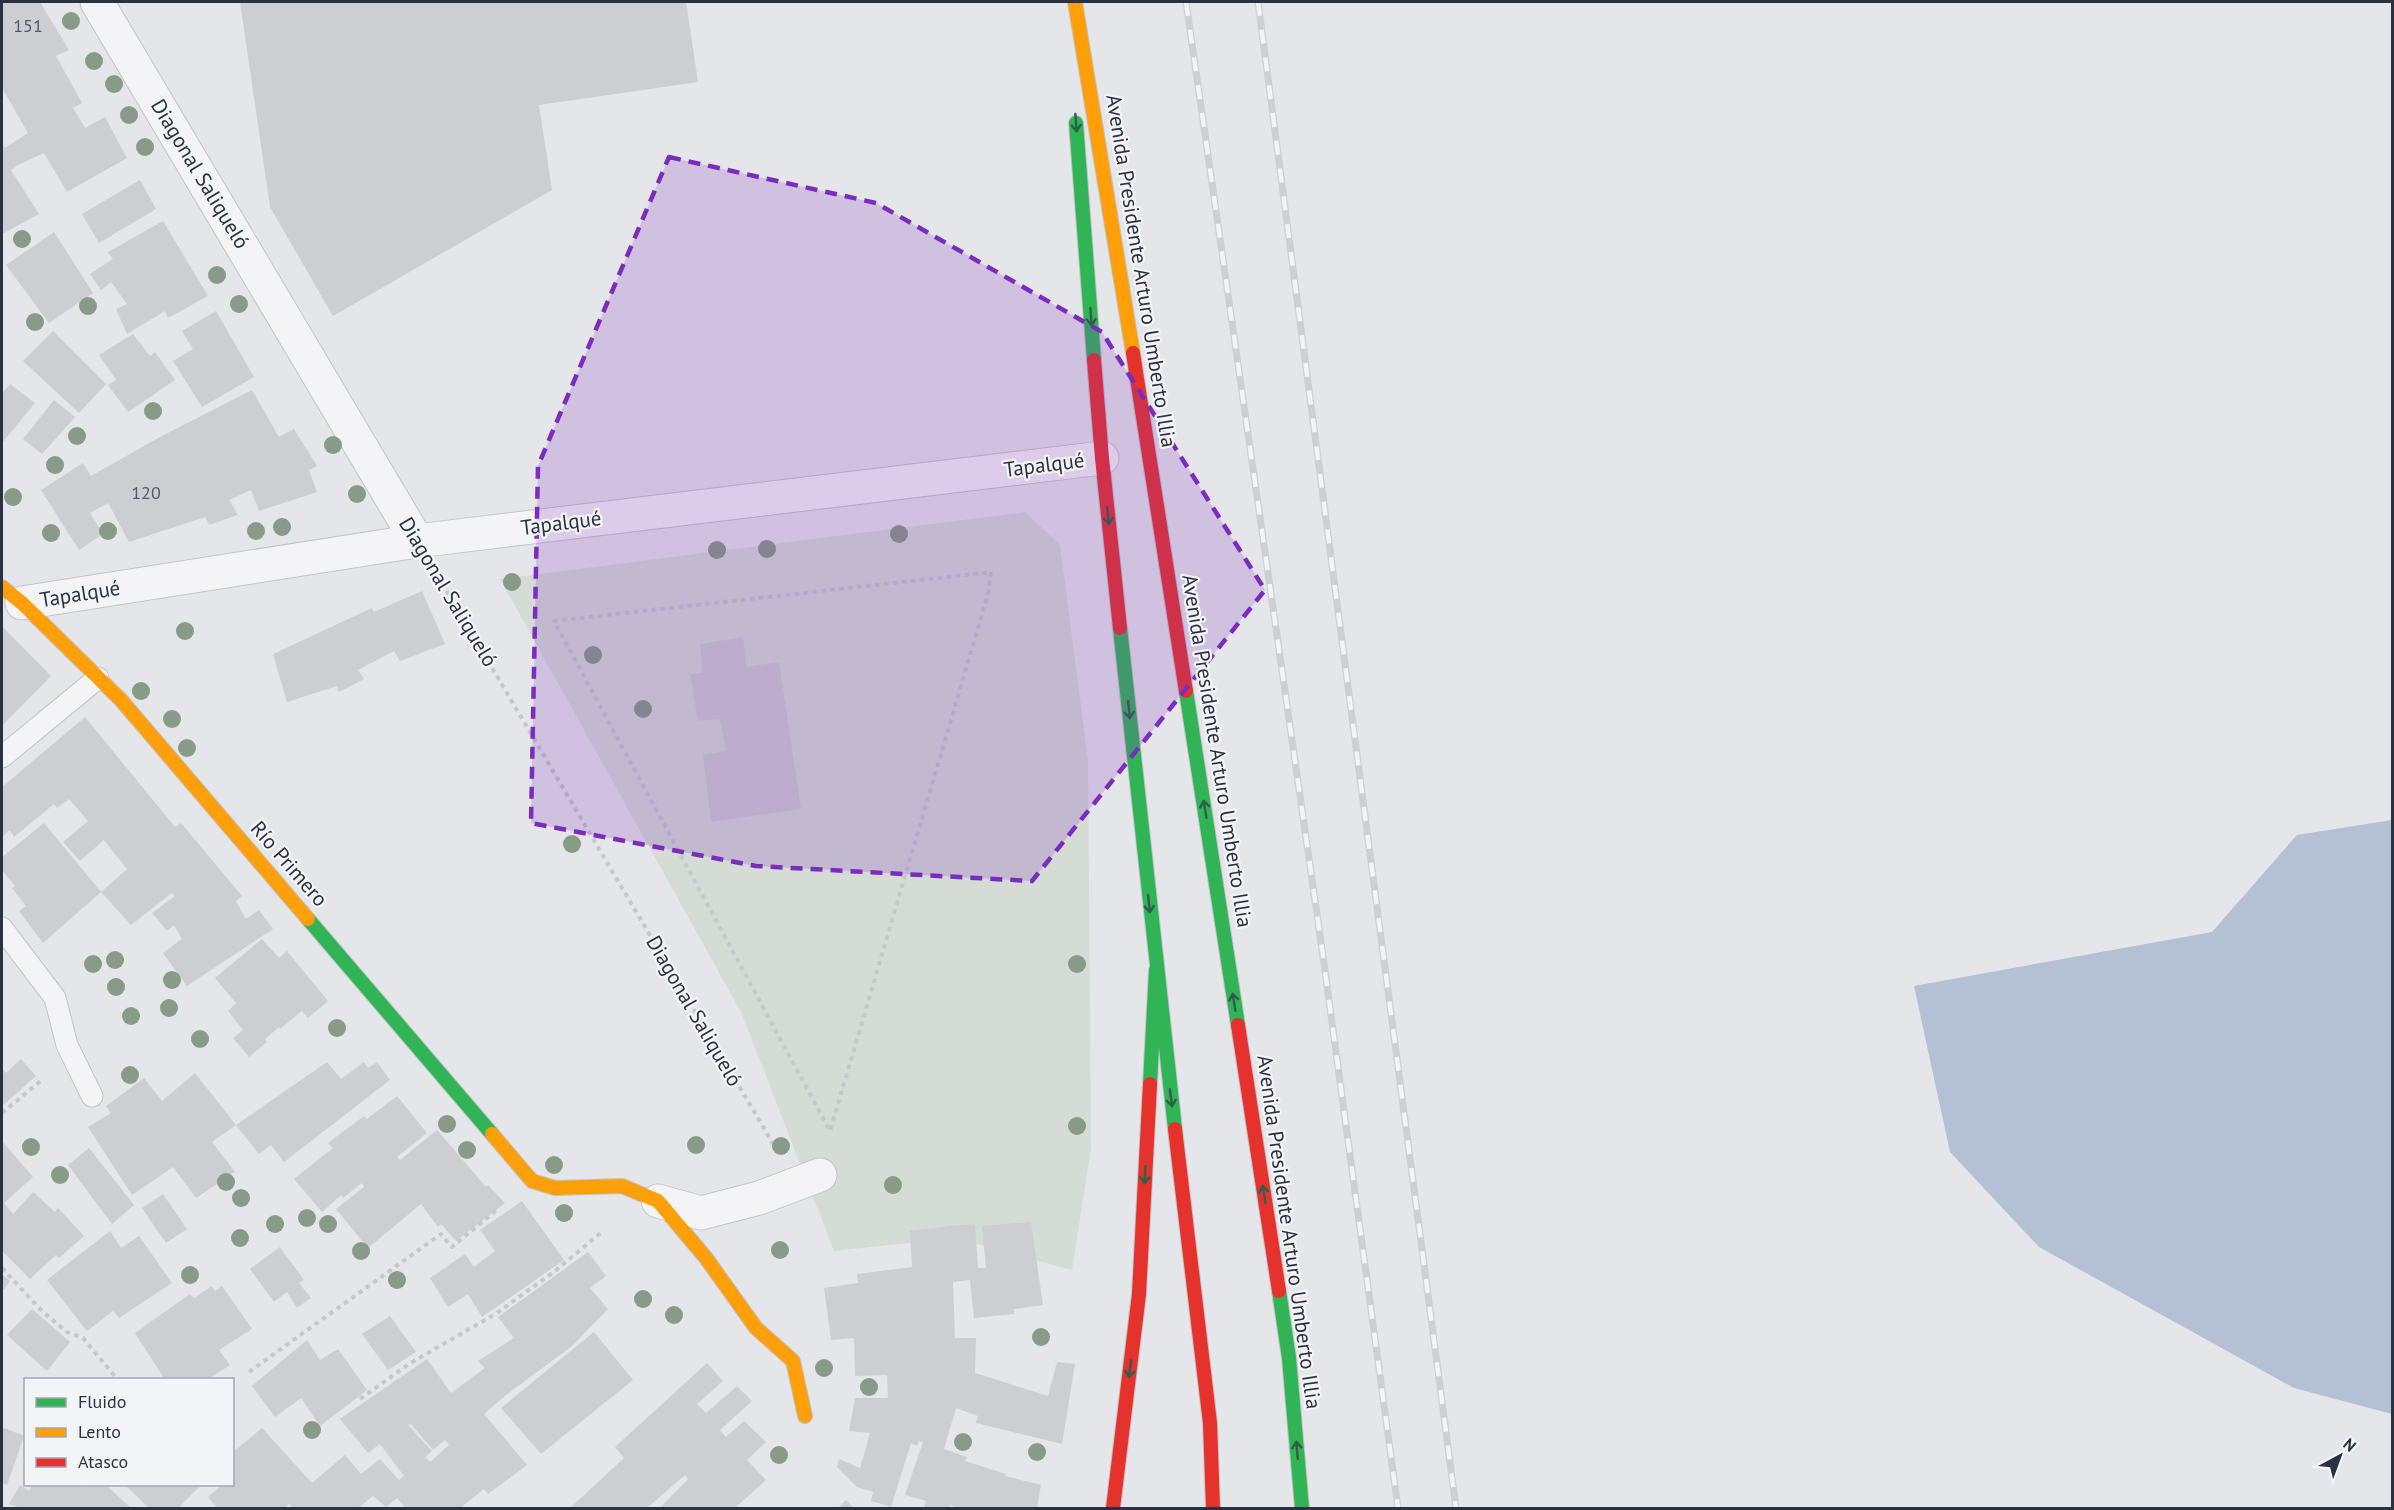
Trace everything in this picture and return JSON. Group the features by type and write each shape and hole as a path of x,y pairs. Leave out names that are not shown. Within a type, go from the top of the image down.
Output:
{"main road":[{"path":"1066,2 1072,71"},
{"name":"Avenida Presidente Arturo Umberto Illia","path":"1075,2 1146,430 1289,1358 1302,1509"},
{"name":"Avenida Presidente Arturo Umberto Illia","path":"1075,106 1102,458 1156,970 1210,1423 1213,1509"},
{"name":"Río Primero","path":"12,595 121,700 532,1180"},
{"path":"1113,1509 1140,1294 1156,970"},
{"path":"532,1180 555,1188 622,1186 652,1198 706,1258 756,1328 792,1360 806,1416"}],"street":[{"name":"Diagonal Saliqueló","path":"98,2 417,541"},
{"name":"Tapalqué","path":"12,595 417,541 1102,458"},
{"path":"652,1198 701,1213 759,1198 806,1181"}],"lane":[{"path":"2,758 98,678"},
{"path":"2,928 55,998 67,1045 92,1096"}],"path":[{"name":"Diagonal Saliqueló","path":"417,541 775,1148 806,1181"},
{"path":"991,573 988,594 830,1131 554,621 991,573"},
{"path":"2,1113 72,1056"},
{"path":"249,1372 441,1234 452,1247 532,1180"},
{"path":"360,1399 409,1364 497,1313 652,1198"},
{"path":"2,1268 42,1311 67,1332 83,1338 116,1378"}],"highlighted area":[{"path":"669,157 876,203 1102,332 1265,590 1032,881 756,866 531,823 538,466"}],"shaded area":[{"path":"1025,512 1060,545 1088,760 1091,1149 1072,1270 955,1238 834,1251 741,1012 500,579"}],"water":[{"path":"2392,820 2392,1414 2294,1388 2039,1247 1950,1152 1914,986 2212,932 2297,835"}],"building":[{"path":"2,2 40,2 69,50 56,56 82,103 73,108 85,128 105,117 127,158 67,192 44,153 18,165 11,170 39,214 2,234 2,143 5,148 28,133 2,88"},
{"path":"240,2 686,2 698,82 539,105 552,190 333,316 270,207"},
{"path":"140,180 156,209 99,243 82,214"},
{"path":"163,221 208,296 168,318 165,311 127,334 116,309 127,304 111,282 101,290 90,274 113,259 108,252"},
{"path":"54,232 93,293 49,323 6,265"},
{"path":"216,311 254,377 202,407 173,361 193,349 182,331"},
{"path":"53,331 106,384 79,413 23,361"},
{"path":"133,334 150,356 155,352 175,380 128,412 108,385 116,380 99,355"},
{"path":"10,384 35,403 2,443 2,393"},
{"path":"252,390 279,437 294,429 317,466 309,470 317,492 259,511 251,490 229,500 238,515 209,525 205,517 129,542 108,503 90,513 103,534 79,550 41,490 83,463 91,476 160,437"},
{"path":"54,400 75,417 42,454 23,439"},
{"path":"422,591 445,644 400,661 394,651 358,670 364,679 339,692 337,686 287,702 273,654 372,608 374,612"},
{"path":"2,626 51,676 2,726"},
{"path":"743,637 746,667 779,662 801,809 711,822 703,755 726,751 720,719 698,721 690,674 703,673 700,644"},
{"path":"85,717 175,827 181,823 242,896 236,901 246,919 259,910 273,929 187,986 163,953 182,939 174,925 167,931 152,913 175,896 172,893 131,925 101,892 127,869 104,840 80,861 63,842 88,821 69,799 57,808 54,804 14,837 10,830 2,837 2,787"},
{"path":"44,823 101,892 43,943 19,911 26,906 12,888 15,886 2,870 2,857"},
{"path":"262,939 279,958 287,951 328,1001 308,1018 302,1011 280,1029 279,1027 265,1039 267,1042 249,1057 233,1038 243,1030 228,1011 236,1003 215,978"},
{"path":"21,1059 36,1076 2,1106 2,1068 6,1073"},
{"path":"327,1062 341,1079 364,1062 368,1068 377,1062 390,1080 284,1162 271,1145 259,1154 236,1125"},
{"path":"195,1073 236,1125 212,1142 235,1172 196,1198 173,1167 132,1195 88,1127 111,1113 106,1106 144,1078 162,1101"},
{"path":"397,1096 427,1133 397,1157 400,1160 437,1130 486,1187 488,1185 505,1203 456,1241 441,1224 438,1227 421,1204 368,1248 336,1209 364,1187 362,1183 343,1198 341,1195 322,1212 294,1179 333,1148 328,1143 364,1116 367,1119"},
{"path":"2,1141 33,1177 4,1203 13,1214 33,1192 55,1212 58,1208 84,1236 59,1258 56,1255 30,1279 2,1251"},
{"path":"89,1148 134,1205 112,1224 68,1165"},
{"path":"163,1194 187,1229 166,1243 142,1208"},
{"path":"522,1201 564,1260 482,1317 468,1294 448,1307 430,1278 465,1254 474,1267 495,1251 480,1230"},
{"path":"1031,1222 1043,1305 1014,1309 1014,1314 974,1318 970,1280 953,1282 955,1338 976,1338 975,1373 1048,1396 1057,1362 1075,1364 1062,1444 976,1423 978,1416 956,1408 944,1449 967,1457 965,1461 1006,1474 1005,1476 1041,1485 1037,1508 959,1508 950,1505 949,1508 924,1508 926,1501 905,1495 923,1442 919,1441 917,1446 911,1443 891,1507 871,1501 873,1492 857,1487 837,1467 839,1459 860,1468 870,1433 849,1431 855,1398 888,1398 887,1375 855,1376 854,1338 831,1340 824,1288 858,1283 857,1274 912,1267 910,1231 975,1224 978,1268 986,1268 982,1226"},
{"path":"110,1231 121,1248 139,1236 172,1283 119,1318 113,1311 87,1331 47,1280"},
{"path":"280,1247 304,1280 299,1283 311,1298 297,1308 287,1292 274,1302 250,1269"},
{"path":"588,1252 606,1276 590,1288 608,1309 572,1346 484,1414 527,1465 488,1494 484,1489 460,1508 406,1508 397,1498 386,1507 373,1496 358,1508 293,1508 289,1504 284,1508 217,1508 208,1497 221,1486 234,1486 234,1451 262,1428 312,1483 345,1455 361,1474 380,1459 399,1480 404,1476 380,1444 368,1453 340,1419 427,1359 451,1393 485,1368 478,1361 514,1338 498,1317","holes":["411,1424 433,1450 445,1440 449,1445 430,1462 425,1457 432,1451 408,1425"]},
{"path":"2,1274 10,1281 2,1292"},
{"path":"212,1286 215,1291 222,1286 252,1329 219,1350 230,1365 210,1378 164,1378 135,1333 190,1294 194,1298"},
{"path":"32,1309 70,1342 47,1371 7,1335"},
{"path":"390,1316 416,1352 388,1370 362,1334"},
{"path":"594,1332 633,1380 541,1454 501,1408"},
{"path":"307,1340 320,1360 338,1349 367,1390 320,1426 301,1398 275,1417 252,1386"},
{"path":"707,1363 723,1381 697,1404 706,1413 737,1386 752,1401 720,1430 726,1437 744,1421 766,1442 747,1460 766,1480 735,1508 660,1508 688,1479 685,1475 647,1508 570,1508 624,1458 615,1447"},
{"path":"2,1427 24,1436 7,1485 2,1483"},
{"path":"20,1485 29,1491 32,1486 107,1486 131,1508 20,1508 9,1504"},
{"path":"126,1486 200,1486 178,1508 149,1508"},
{"path":"846,1500 854,1508 838,1508"}],"railway":[{"path":"1186,2 1322,949 1398,1508"},
{"path":"1258,2 1456,1508"}],"traffic: fast":[{"path":"1076,123 1094,360"},
{"path":"1120,628 1175,1129"},
{"path":"1186,691 1238,1025"},
{"path":"308,919 492,1134"},
{"path":"1150,1084 1156,970"},
{"path":"1279,1291 1289,1358 1302,1508"}],"traffic: slow":[{"path":"1075,2 1133,353"},
{"path":"2,587 22,603 121,700 308,919"},
{"path":"492,1134 532,1181 555,1188 622,1186 658,1201 706,1258 756,1328 793,1361 805,1416"}],"traffic: jam":[{"path":"1133,353 1186,691"},
{"path":"1094,360 1120,628"},
{"path":"1238,1025 1279,1291"},
{"path":"1113,1508 1139,1294 1150,1084"},
{"path":"1175,1129 1210,1423 1213,1508"}]}
